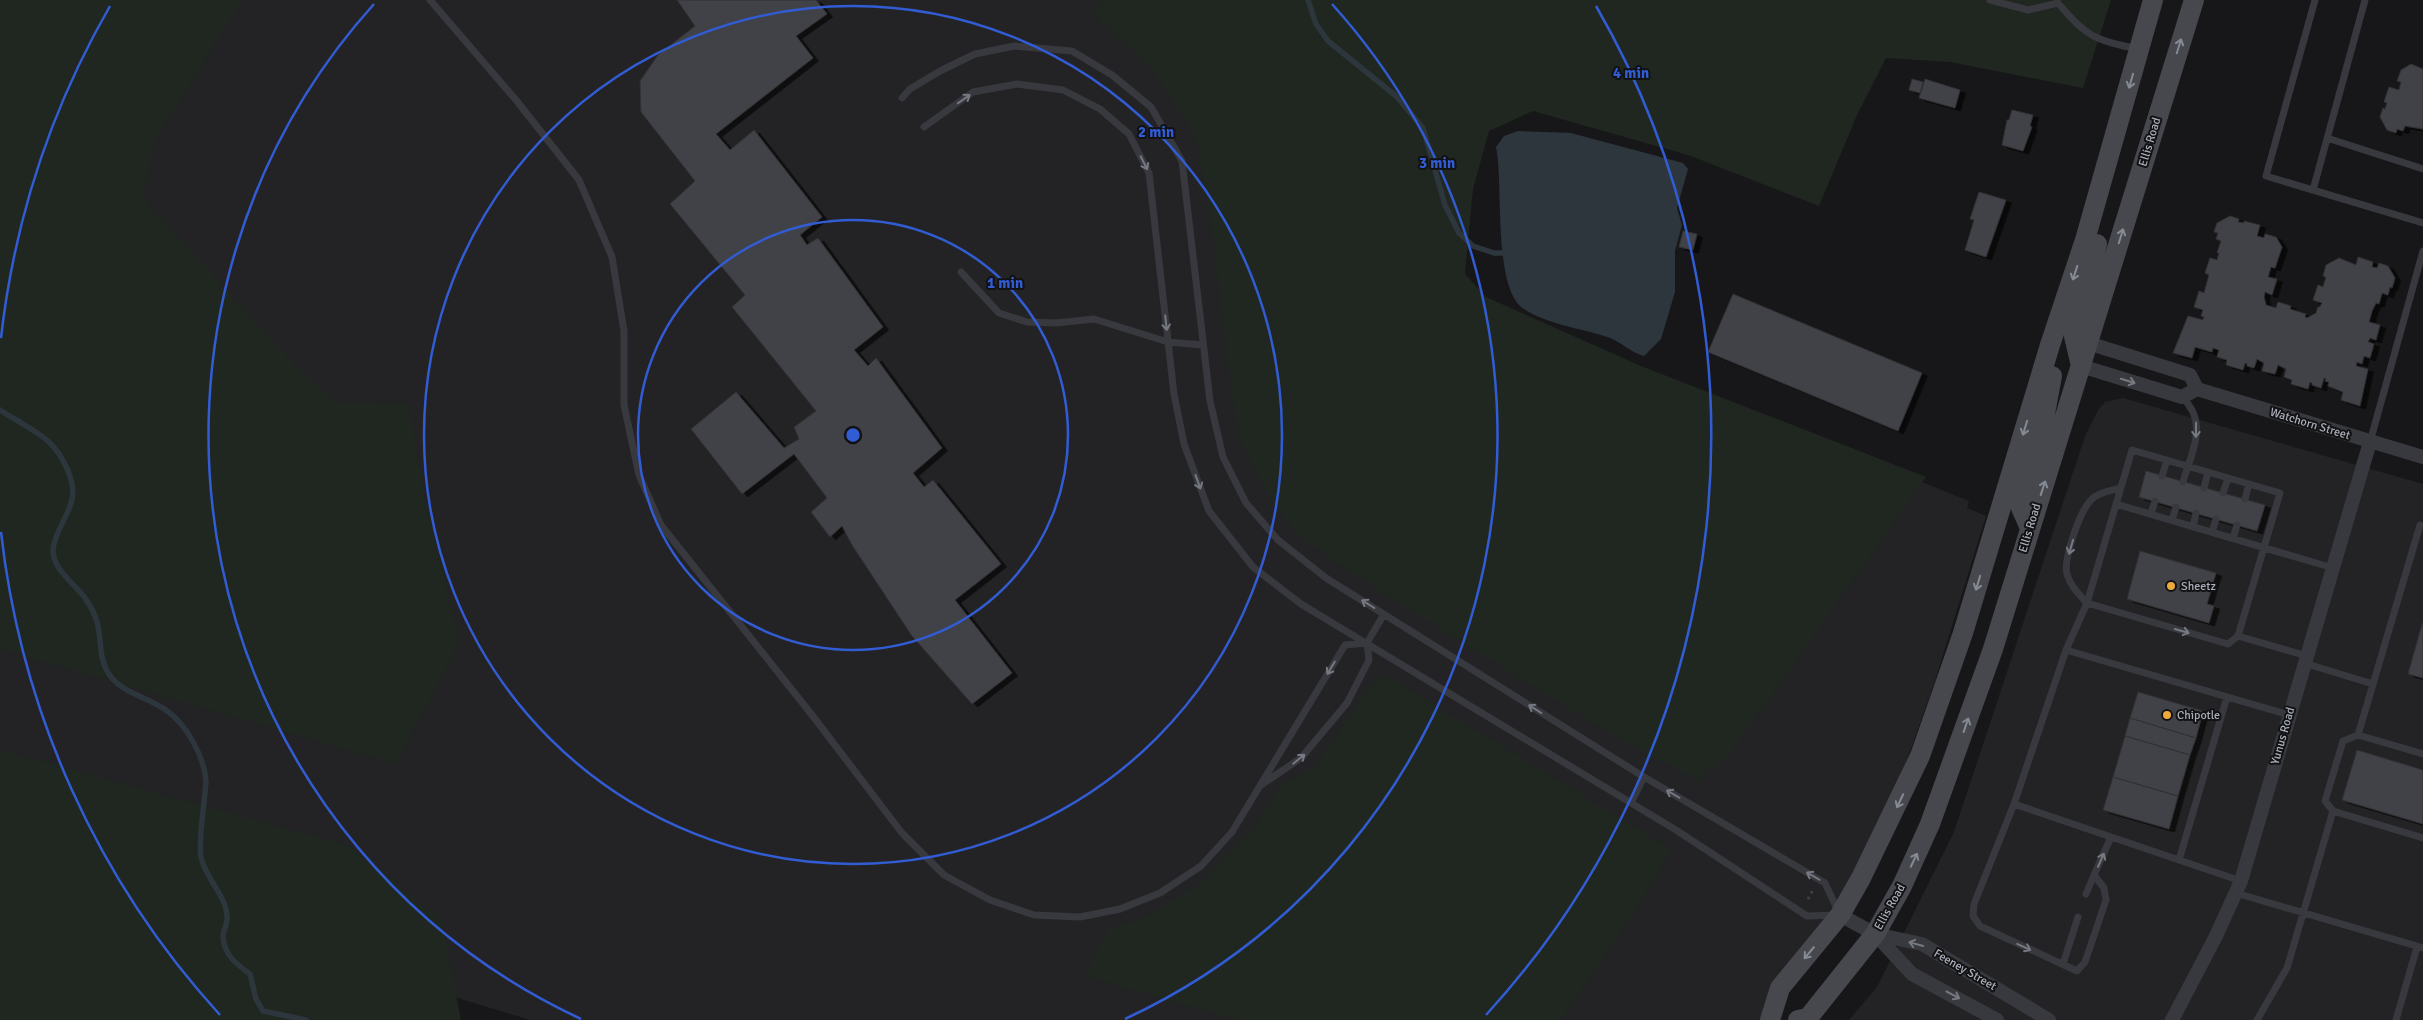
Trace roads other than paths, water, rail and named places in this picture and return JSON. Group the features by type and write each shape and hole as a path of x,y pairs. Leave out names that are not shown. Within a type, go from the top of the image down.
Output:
{"main road":[{"path":"1770,1020 1780,988 1840,915 1869,862 1920,756 1963,634 2050,344 2095,210 2153,0"},
{"name":"Ellis Road","path":"1798,1020 1808,1018 1875,934 1902,886 1930,824 1993,649 2194,0"},
{"path":"2081,366 2074,336 2099,234 2095,210"},
{"path":"2030,528 2021,508 2044,419 2052,376 2050,344"}],"street":[{"name":"Watchorn Street","path":"2088,343 2190,375 2197,389 2423,458"},
{"path":"2081,366 2182,397 2197,389"},
{"name":"Yunus Road","path":"2172,1020 2216,936 2238,887 2370,442"},
{"name":"Feeney Street","path":"1840,915 1875,934 1922,944 2049,1020"},
{"name":"Feeney Street","path":"1875,934 1912,974 1997,1020"}],"lane":[{"path":"430,0 516,100 579,180 612,257 624,331 624,406 639,475 661,525 812,715 902,833 944,875 990,900 1034,915 1080,917 1120,909 1160,893 1201,866 1232,832 1258,786 1345,645 1367,643"},
{"path":"1990,0 2028,10 2058,2 2080,29 2097,40 2139,50"},
{"path":"2315,0 2266,176 2423,223"},
{"path":"2313,190 2365,0"},
{"path":"902,98 910,90 940,71 975,54 1014,46 1072,51 1112,74 1151,106 1182,161 1210,401 1222,457 1246,503 1278,540 1326,578 1644,777 1825,883 1840,915 1807,916 1631,803 1301,604 1253,567 1209,511 1184,444 1174,394 1148,173 1129,134 1122,127 1100,109 1063,90 1017,84 974,92 924,127"},
{"path":"2328,138 2423,169"},
{"path":"2370,442 2423,252"},
{"path":"961,272 999,313 1027,322 1094,319 1168,342 1203,345"},
{"path":"2182,397 2191,406 2198,427 2183,482"},
{"path":"2094,875 2104,888 2106,900 2085,962 2077,970 1980,926 1974,916 1974,904 2014,804 2066,650 2087,603 2132,450 2280,494 2238,636 2228,644 2087,603 2075,589 2068,575 2068,560 2081,515 2091,499 2102,493 2120,488"},
{"path":"2162,476 2167,460"},
{"path":"2204,488 2208,472"},
{"path":"2223,493 2228,478"},
{"path":"2244,500 2249,484"},
{"path":"2151,514 2155,501"},
{"path":"2116,504 2333,568"},
{"path":"2172,520 2176,507"},
{"path":"2192,527 2196,513"},
{"path":"2212,532 2216,519"},
{"path":"2233,538 2237,525"},
{"path":"2358,735 2420,525"},
{"path":"1258,786 1302,758 1347,703 1369,660 1367,643 1384,614"},
{"path":"2238,636 2373,684"},
{"path":"2066,650 2289,715"},
{"path":"2179,860 2227,697"},
{"path":"2423,754 2358,735 2343,742 2325,801 2333,811 2423,838"},
{"path":"1631,803 1644,777"},
{"path":"2014,804 2179,860 2238,887 2303,913 2420,947 2396,1020"},
{"path":"2257,1020 2287,968 2333,811"},
{"path":"2086,894 2111,837"},
{"path":"2063,964 2078,917"}],"waterway":[{"path":"1308,0 1316,24 1328,41 1396,96 1423,128 1445,205 1459,233 1473,246 1494,253 1509,253"},
{"path":"0,410 48,441 58,453 67,469 73,495 54,543 54,556 60,569 85,598 94,613 103,662 109,674 120,686 174,716 187,732 202,761 206,781 200,850 203,865 226,908 227,921 223,935 225,948 231,958 250,974 256,999 263,1011 306,1020"}],"place":[{"name":"Sheetz","path":"2171,586"},
{"name":"Chipotle","path":"2167,715"}]}
